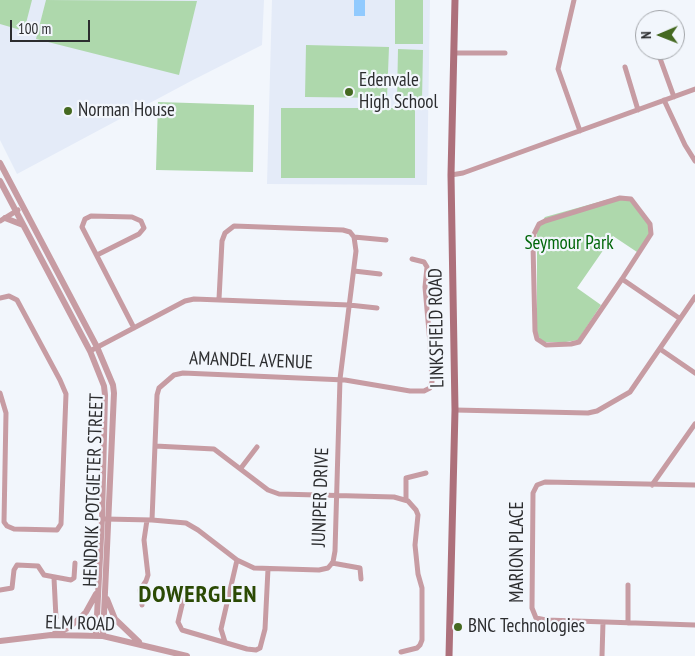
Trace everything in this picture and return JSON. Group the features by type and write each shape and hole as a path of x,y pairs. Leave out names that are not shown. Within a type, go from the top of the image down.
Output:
{"main road":[{"name":"LINKSFIELD ROAD","path":"449,656 455,410 451,175 455,0"}],"street":[{"path":"574,0 558,69 580,131"},
{"path":"455,53 504,53"},
{"path":"661,60 674,97"},
{"path":"625,67 638,110"},
{"path":"451,175 463,173 695,89"},
{"path":"664,100 695,161"},
{"name":"HENDRIK POTGIETER STREET","path":"0,163 110,374 114,394 98,589 100,636"},
{"name":"HENDRIK POTGIETER STREET","path":"0,181 102,377 105,395 105,586 100,636"},
{"path":"620,198 631,200 650,224 651,234 622,279 579,342 546,345 537,339 534,331 533,245 534,234 539,224 620,198"},
{"path":"4,219 10,200"},
{"path":"4,219 23,207"},
{"path":"97,255 139,234 144,228 141,222 132,217 94,216 86,218 83,222 84,231 134,328"},
{"path":"4,219 23,224"},
{"path":"219,299 222,241 225,233 234,226 343,230 350,232 354,237 386,240"},
{"name":"JUNIPER DRIVE","path":"105,519 186,523 198,530 236,560 249,567 319,570 328,568 332,564 335,557 340,379 357,247 354,237"},
{"name":"AMANDEL AVENUE","path":"142,604 140,590 148,575 144,540 149,520 157,392 162,384 174,375 183,373 340,379 389,386 401,390 420,392 428,390 431,386 430,344 425,295 427,267 424,262 412,259"},
{"path":"354,270 380,274"},
{"path":"622,279 679,318"},
{"path":"0,298 9,296 17,300 60,380 66,398 60,527 57,530 10,528 3,520 6,413 0,393"},
{"path":"455,410 588,413 597,411 630,392 695,297"},
{"path":"90,351 185,301 198,299 349,305 377,308"},
{"path":"660,349 695,372"},
{"path":"652,485 695,424"},
{"path":"155,446 214,449 274,493 390,497 406,500 416,510 418,515 415,545 418,574 422,588 422,640 417,648 401,652"},
{"path":"241,468 257,447"},
{"path":"406,500 406,478 426,473"},
{"name":"MARION PLACE","path":"695,486 540,483 535,487 533,493 532,524 533,614 536,618 546,620 695,625"},
{"path":"211,637 221,629 236,560"},
{"path":"0,590 12,588 14,570 17,565 38,566 44,575 54,578 73,579 75,563"},
{"path":"332,564 360,568 361,579"},
{"path":"186,588 178,616 178,622 182,630 252,650 260,648 265,629 268,569"},
{"path":"54,578 56,618"},
{"path":"628,585 628,622"},
{"path":"105,586 108,605 115,619 141,644"},
{"path":"51,635 68,628 80,618 90,606 98,589"},
{"path":"602,656 603,622"},
{"path":"221,629 225,642"},
{"name":"ELM ROAD","path":"1,640 51,635 100,636 187,656"}],"shaded area":[{"name":"Norman House","path":"0,0 264,0 262,45 17,174 0,140"},
{"name":"Edenvale High School","path":"272,0 430,0 427,185 267,184"}],"green space":[{"path":"0,0 32,0 24,31 0,24"},
{"path":"46,0 197,1 179,75 36,39"},
{"path":"395,0 423,0 423,44 395,44"},
{"path":"306,45 389,47 387,98 305,97"},
{"path":"398,49 423,50 422,101 397,101"},
{"path":"158,102 254,105 253,172 156,170"},
{"path":"281,108 415,108 415,178 281,178"},
{"name":"Seymour Park","path":"620,196 635,202 652,224 652,235 640,254 613,236 577,288 601,305 578,340 542,342 537,334 537,229 545,217"}],"water":[{"path":"354,0 365,0 365,16 354,16"}],"place":[{"name":"Edenvale High School","path":"349,92"},
{"name":"Norman House","path":"68,111"},
{"name":"BNC Technologies","path":"458,627"}],"district":[{"name":"DOWERGLEN","path":"198,595"}]}
